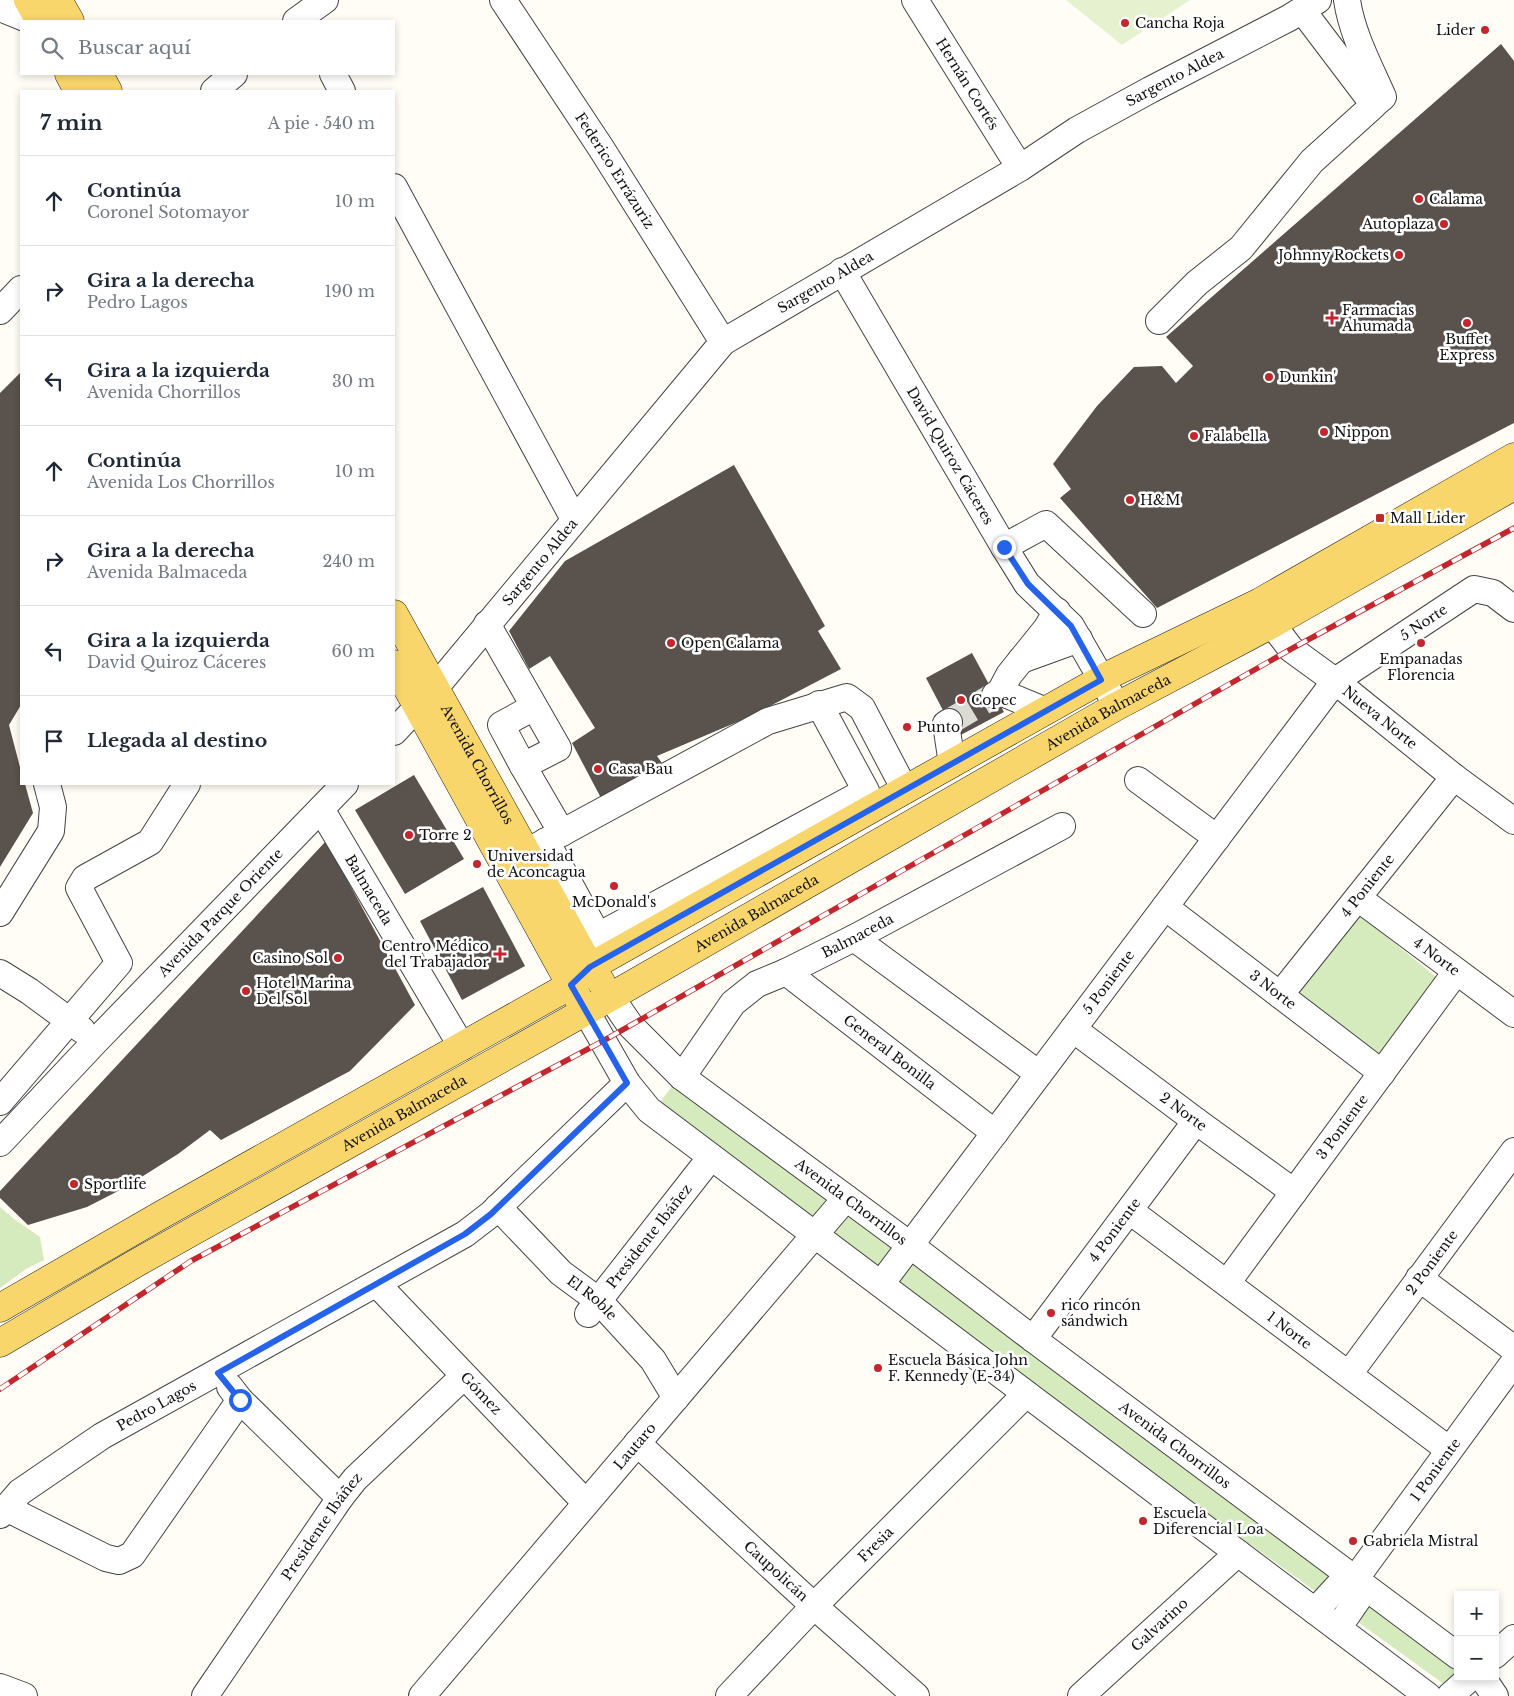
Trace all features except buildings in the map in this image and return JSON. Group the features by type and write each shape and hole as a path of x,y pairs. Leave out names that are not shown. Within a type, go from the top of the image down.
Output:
{"main road":[{"path":"28,0 39,20"},
{"path":"58,0 69,20"},
{"path":"70,75 77,90"},
{"path":"100,75 107,90"},
{"name":"Avenida Balmaceda","path":"0,1343 138,1262 586,1011 1117,706 1514,457"},
{"name":"Avenida Balmaceda","path":"0,1308 161,1215 462,1047 580,976 1101,680 1266,613 1514,486"},
{"name":"Avenida Chorrillos","path":"395,617 426,697"},
{"name":"Avenida Chorrillos","path":"395,665 426,697 545,842 580,976 610,996"},
{"path":"426,697 580,976 586,1011"}],"street":[{"path":"301,20 325,0"},
{"name":"Federico Errázuriz","path":"502,0 601,148 723,342"},
{"name":"Hernán Cortés","path":"916,0 1020,168"},
{"path":"1159,321 1197,283 1241,248 1312,161 1383,97 1362,52 1350,19 1347,0"},
{"path":"0,8 30,20"},
{"path":"1303,9 1369,110"},
{"name":"Sargento Aldea","path":"426,697 723,342 1020,168 1077,130 1303,9"},
{"path":"215,90 233,75"},
{"path":"334,75 341,90"},
{"path":"395,189 574,519"},
{"name":"David Quiroz Cáceres","path":"842,271 1004,547 1028,584 1071,626 1117,706"},
{"path":"0,310 20,290"},
{"path":"1004,547 1046,524 1143,614"},
{"name":"5 Norte","path":"1335,681 1474,589 1493,593 1514,609"},
{"path":"1046,711 997,693 1020,660 1046,630 1057,611"},
{"name":"Nueva Norte","path":"1266,613 1291,649 1335,681 1454,777 1514,821"},
{"path":"487,624 558,748 523,766"},
{"path":"1020,660 1079,639"},
{"name":"5 Poniente","path":"881,1284 1335,681"},
{"path":"395,731 426,697"},
{"path":"545,842 768,721 847,697 862,708 905,790"},
{"path":"534,707 501,725 523,766 545,842 598,936 866,791 819,704"},
{"path":"949,722 946,724 952,764"},
{"name":"4 Poniente","path":"1280,995 1454,777"},
{"path":"1138,780 1217,838"},
{"path":"0,913 51,831 53,807 47,785"},
{"path":"0,1102 9,1075 69,1019 119,963 78,888 85,878 150,842 185,785"},
{"name":"Avenida Parque Oriente","path":"0,1143 344,785"},
{"name":"Balmaceda","path":"321,809 462,1047"},
{"name":"Balmaceda","path":"682,1077 733,1003 758,984 854,938 1062,826"},
{"name":"4 Norte","path":"1358,898 1514,1014"},
{"name":"3 Norte","path":"1165,907 1382,1073"},
{"path":"854,938 1039,1074"},
{"name":"General Bonilla","path":"786,972 995,1132"},
{"name":"3 Poniente","path":"1227,1283 1456,972"},
{"path":"0,973 69,1019 95,1042"},
{"name":"Avenida Chorrillos","path":"610,996 630,1025 682,1077 910,1245 1454,1653"},
{"path":"586,1011 627,1083 649,1110 1428,1696"},
{"name":"2 Norte","path":"1073,1029 1294,1192"},
{"name":"Avenida Parque Oriente","path":"0,1157 95,1042"},
{"name":"Pedro Lagos","path":"240,1400 132,1555 119,1561 106,1558 3,1512 20,1492 102,1436 465,1234 494,1210 627,1083"},
{"name":"4 Poniente","path":"1033,1339 1196,1121"},
{"name":"2 Poniente","path":"1348,1374 1513,1156"},
{"name":"Presidente Ibáñez","path":"593,1308 711,1157"},
{"name":"Lautaro","path":"422,1696 846,1198"},
{"name":"El Roble","path":"494,1210 561,1273 593,1308 653,1360 673,1401"},
{"name":"1 Norte","path":"1130,1211 1440,1443 1447,1452"},
{"path":"1419,1278 1514,1349"},
{"name":"Gómez","path":"377,1284 586,1503"},
{"name":"1 Poniente","path":"1315,1611 1339,1585 1356,1578 1514,1362"},
{"path":"218,1373 240,1400 340,1498"},
{"name":"Presidente Ibáñez","path":"204,1696 355,1479 464,1376"},
{"name":"Fresia","path":"729,1696 814,1606 1026,1394"},
{"name":"Caupolicán","path":"637,1443 814,1606 916,1696"},
{"name":"Galvarino","path":"1081,1696 1238,1553"},
{"path":"1338,1628 1358,1599 1356,1578"},
{"path":"1499,1651 1514,1638"},
{"path":"1450,1696 1467,1681"},
{"path":"1485,1681 1495,1696"},
{"path":"0,1687 24,1696"}],"green space":[{"name":"Cancha Roja","path":"1066,0 1190,0 1122,45"},
{"path":"1360,915 1441,981 1380,1054 1299,993"},
{"path":"676,1081 1454,1664 1454,1680 1448,1687 1099,1435 657,1106"},
{"path":"0,1207 40,1237 44,1260 26,1269 0,1288"}],"tunnel":[{"path":"949,722 995,695"}],"railway":[{"path":"0,1389 191,1261 603,1041 1291,649 1514,528"}],"place":[{"name":"Cancha Roja","path":"1125,23"},
{"name":"Lider","path":"1485,30"},
{"name":"Calama","path":"1419,199"},
{"name":"Autoplaza","path":"1444,224"},
{"name":"Johnny Rockets","path":"1399,255"},
{"name":"Farmacias Ahumada","path":"1332,318"},
{"name":"Buffet Express","path":"1467,323"},
{"name":"Dunkin'","path":"1269,377"},
{"name":"Nippon","path":"1324,432"},
{"name":"Falabella","path":"1194,436"},
{"name":"H&M","path":"1130,500"},
{"name":"Mall Lider","path":"1380,518"},
{"name":"Open Calama","path":"671,643"},
{"name":"Empanadas Florencia","path":"1421,643"},
{"name":"Copec","path":"961,700"},
{"name":"Punto","path":"907,727"},
{"name":"Casa Bau","path":"598,769"},
{"name":"Torre 2","path":"409,835"},
{"name":"Universidad de Aconcagua","path":"477,864"},
{"name":"McDonald's","path":"614,886"},
{"name":"Centro Médico del Trabajador","path":"500,954"},
{"name":"Casino Sol","path":"338,958"},
{"name":"Hotel Marina Del Sol","path":"246,991"},
{"name":"Sportlife","path":"74,1184"},
{"name":"rico rincón sándwich","path":"1051,1313"},
{"name":"Escuela Básica John F. Kennedy (E-34)","path":"878,1368"},
{"name":"Escuela Diferencial Loa","path":"1143,1521"},
{"name":"Gabriela Mistral","path":"1353,1541"}],"route":[{"path":"240,1400 218,1373 465,1234 491,1214 627,1083 571,985 590,967 1101,680 1071,626 1028,584 1004,547"}]}
